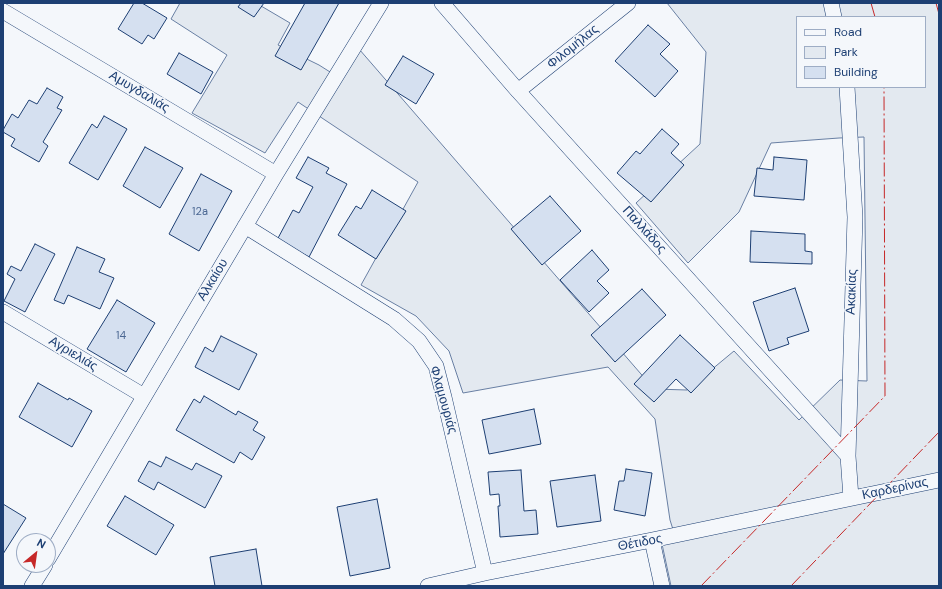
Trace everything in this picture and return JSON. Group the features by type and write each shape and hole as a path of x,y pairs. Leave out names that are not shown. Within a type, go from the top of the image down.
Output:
{"street":[{"name":"Αλκαίου","path":"56,545 276,174 381,3"},
{"name":"Παλλάδος","path":"442,3 518,91 848,456"},
{"name":"Φιλομήλας","path":"518,91 628,3"},
{"path":"831,3 834,16"},
{"name":"Αμυγδαλιάς","path":"3,11 276,174"},
{"name":"Ακακίας","path":"846,88 854,217 848,456 851,498"},
{"name":"Φλαμουριάς","path":"245,226 394,319 419,341 436,366 485,573"},
{"name":"Αγριελιάς","path":"3,312 144,396"},
{"name":"Καρδερίνας","path":"851,498 939,480"},
{"name":"Θέτιδος","path":"428,586 851,498"},
{"path":"652,540 662,586"},
{"path":"32,586 40,573"}],"green space":[{"path":"180,3 256,3 290,23 278,45 319,65 338,77 359,49 654,389 687,390 734,351 799,420 840,380 867,381 864,137 771,143 739,212 688,263 636,203 700,144 706,52 667,3 939,3 939,586 671,586 662,544 676,539 670,520 655,419 608,367 463,393 449,351 416,316 361,285 418,182 298,102 265,153 192,113 227,55 171,19"}],"building":[{"path":"134,3 142,3 167,18 154,39 148,35 142,44 118,29"},
{"path":"241,3 264,3 254,17 238,7"},
{"path":"305,3 339,3 301,70 275,56"},
{"path":"648,25 670,44 660,54 678,71 655,97 615,61"},
{"path":"179,53 213,72 201,94 167,74"},
{"path":"403,56 434,74 416,104 385,85"},
{"path":"47,88 63,97 57,108 62,110 43,142 48,146 39,162 11,146 15,139 3,132 3,130 12,114 18,118 29,100 37,104"},
{"path":"104,116 127,129 98,180 69,163 92,124 97,128"},
{"path":"662,129 679,144 671,153 684,165 651,202 617,173 636,151 640,154"},
{"path":"145,147 183,168 160,208 123,186"},
{"path":"308,157 329,168 326,173 347,184 309,257 277,240 293,210 299,213 313,187 296,178"},
{"path":"774,157 807,160 804,200 754,196 757,168 773,170"},
{"path":"201,174 232,191 199,251 169,234"},
{"path":"372,190 406,211 376,259 338,235 356,206 361,209"},
{"path":"550,196 581,231 542,265 511,229"},
{"path":"751,231 805,234 805,251 812,252 812,264 750,262"},
{"path":"35,244 55,254 25,312 4,301 15,279 7,274 11,266 21,271"},
{"path":"77,247 105,259 99,272 114,278 100,309 68,295 64,304 54,300"},
{"path":"592,250 609,270 597,281 609,293 589,312 560,280"},
{"path":"795,288 809,331 787,338 789,344 769,351 753,302"},
{"path":"642,289 666,315 615,362 591,335"},
{"path":"117,300 155,323 126,372 87,349"},
{"path":"680,335 715,368 691,393 676,379 654,402 634,384"},
{"path":"221,336 257,354 239,390 195,367 205,347 213,352"},
{"path":"38,383 68,400 69,398 92,411 72,447 19,417"},
{"path":"204,396 236,415 238,411 258,422 253,430 265,437 252,460 240,452 234,463 176,430 194,399 200,403"},
{"path":"534,409 541,444 489,454 482,420"},
{"path":"166,457 192,470 196,463 222,476 205,508 158,482 154,490 138,481 149,461 161,467"},
{"path":"626,469 652,473 645,516 614,510 619,481 624,481"},
{"path":"521,470 524,511 536,510 538,534 500,537 498,506 500,506 499,494 490,495 488,472"},
{"path":"595,475 601,521 557,527 550,481"},
{"path":"125,496 174,525 156,555 107,526"},
{"path":"377,499 390,568 350,576 337,507"},
{"path":"3,504 26,518 3,554"},
{"path":"256,549 262,586 215,586 210,557"}],"power":[{"path":"871,3 875,16"},
{"path":"936,3 939,14"},
{"path":"701,586 885,396 884,88"},
{"path":"791,586 939,432"}]}
